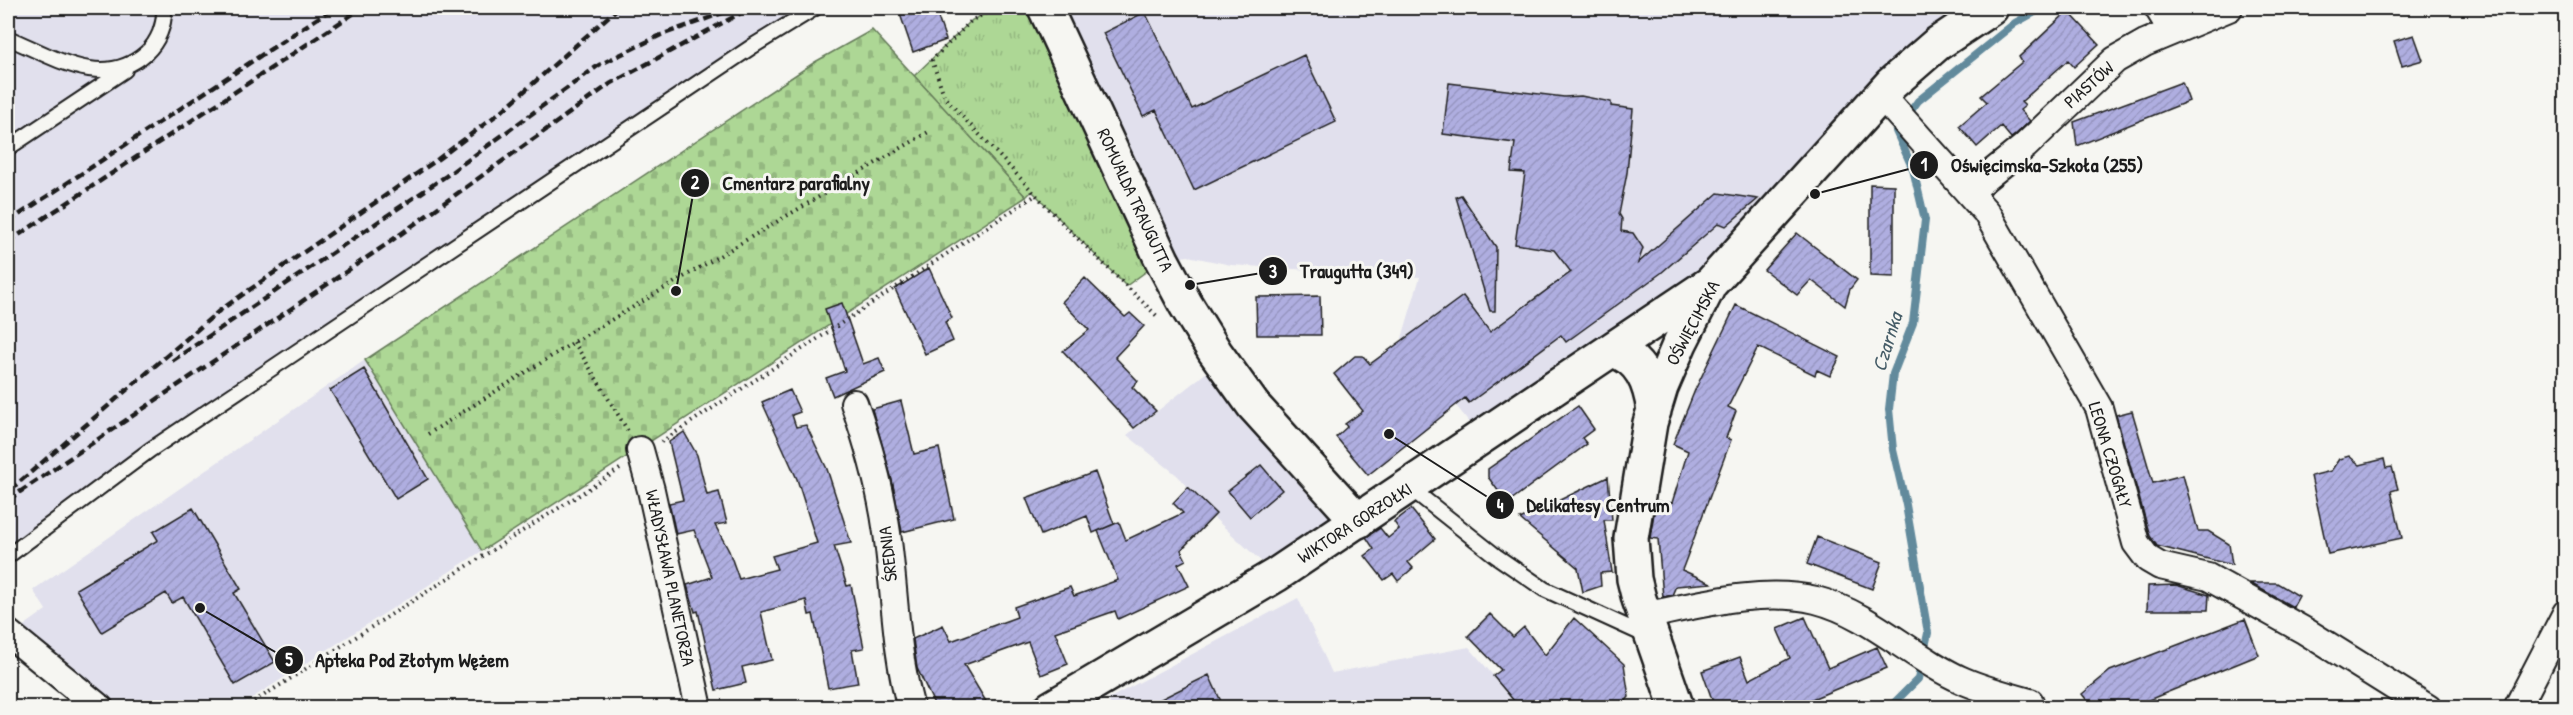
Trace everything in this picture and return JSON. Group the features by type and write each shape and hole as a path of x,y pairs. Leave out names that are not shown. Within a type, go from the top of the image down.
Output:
{"main road":[{"name":"ROMUALDA TRAUGUTTA","path":"1045,8 1162,260 1215,352 1253,405 1358,520"},
{"name":"OŚWIĘCIMSKA","path":"1677,708 1648,627 1634,579 1631,538 1644,450 1654,411 1680,343 1710,284 1881,95 1936,44 1991,8"},
{"name":"WIKTORA GORZOŁKI","path":"1051,708 1276,575 1710,284"},
{"path":"1613,350 1630,357 1645,377 1654,411"}],"street":[{"path":"2158,8 2172,31"},
{"name":"PIASTÓW","path":"1968,192 2025,146 2115,60 2145,42 2229,8"},
{"name":"LEONA CZOGAŁY","path":"1881,95 1986,212 2099,408 2136,543 2148,560 2160,566 2193,572 2216,582 2305,632 2428,708"},
{"name":"ŚREDNIA","path":"854,404 868,443 887,533 896,624 911,708"},
{"name":"WŁADYSŁAWA PLANETORZA","path":"640,450 651,490 699,708"},
{"path":"1648,627 1717,602 1787,596 1816,600 1847,611 1964,681 2030,702"},
{"path":"2517,708 2565,613"},
{"path":"8,633 100,708"}],"lane":[{"path":"8,148 134,63 154,45 164,19 164,8"},
{"path":"8,556 150,450 753,46 815,8"},
{"path":"8,38 90,71 114,70 134,63"},
{"path":"1409,487 1496,556 1544,589 1648,627"}],"path":[{"path":"997,8 972,20 932,60 945,98 1066,228 1159,318"},
{"path":"428,434 574,342 930,131"},
{"path":"574,342 640,450"}],"shaded area":[{"path":"8,8 815,8 150,450 8,556"},
{"path":"1045,8 1991,8 1743,250 1482,438 1402,338 1420,277 1231,265 1188,256 1162,260"},
{"path":"1219,357 1358,521 1276,575 1213,517 1178,476 1127,435 1207,372"},
{"path":"365,360 482,551 238,707 100,707 11,635 46,610 33,590"},
{"path":"1298,598 1332,673 1469,647 1520,707 1112,708 1108,699"}],"green space":[{"path":"997,8 1045,8 1162,260 1126,286 1032,191 1026,197 914,76 972,20"},
{"path":"872,30 1026,197 482,551 365,360 815,62"}],"building":[{"path":"926,8 929,15 936,12 946,40 913,52 900,14"},
{"path":"2068,11 2099,44 2074,67 2068,60 2021,102 2025,106 2020,110 2030,121 2015,135 2011,138 2001,126 1977,147 1959,126 1987,102 1981,96 2022,62 2019,57"},
{"path":"1145,12 1192,109 1304,55 1336,122 1194,190 1156,110 1143,116 1103,33"},
{"path":"2414,35 2423,60 2402,66 2394,41"},
{"path":"2182,82 2189,101 2077,146 2074,122"},
{"path":"1449,83 1564,97 1581,96 1611,102 1611,106 1633,109 1627,173 1619,214 1622,219 1621,231 1633,233 1643,248 1638,263 1718,193 1758,199 1726,226 1719,223 1661,273 1566,342 1561,335 1469,403 1465,398 1368,475 1336,437 1347,427 1345,424 1363,411 1334,374 1355,356 1363,356 1370,364 1463,296 1490,332 1571,272 1554,250 1515,244 1525,173 1511,172 1515,143 1443,134"},
{"path":"1870,184 1894,185 1894,277 1870,276"},
{"path":"1461,195 1496,247 1495,311 1490,311 1456,197"},
{"path":"1797,233 1857,280 1850,289 1845,306 1811,280 1797,295 1764,270"},
{"path":"929,268 952,318 945,322 953,341 925,354 895,289"},
{"path":"1085,278 1125,317 1130,313 1144,326 1115,357 1138,381 1132,387 1156,411 1134,428 1063,351 1089,330 1062,302"},
{"path":"1320,296 1321,335 1257,335 1256,297"},
{"path":"842,303 863,364 879,358 885,372 833,396 826,378 845,371 825,309"},
{"path":"1736,305 1840,357 1830,376 1817,370 1815,375 1758,347 1728,407 1736,411 1726,438 1731,440 1682,570 1711,583 1676,586 1672,595 1663,597 1658,539 1650,538 1656,501 1672,503 1688,451 1673,444 1695,390"},
{"path":"364,369 428,479 396,499 330,390"},
{"path":"790,390 800,412 792,415 796,427 806,425 827,469 851,543 834,546 847,586 851,585 864,648 852,650 858,683 828,688 813,614 809,615 806,600 761,612 772,660 742,667 746,683 716,690 698,611 695,612 687,585 712,577 694,530 676,534 669,503 683,500 669,442 684,432 697,455 707,495 719,492 727,523 715,525 729,551 739,579 777,569 772,556 817,543 797,479 762,402"},
{"path":"901,401 914,454 939,448 954,519 902,532 892,480 872,409"},
{"path":"1578,406 1594,429 1582,438 1587,444 1507,503 1488,477 1488,469"},
{"path":"2132,411 2153,483 2183,475 2198,531 2208,531 2229,544 2232,565 2157,546 2150,536 2116,415"},
{"path":"2349,456 2360,465 2384,459 2386,468 2392,467 2398,489 2391,491 2402,538 2328,554 2311,476 2331,471 2339,459"},
{"path":"1261,465 1282,490 1250,517 1228,491"},
{"path":"1095,472 1114,524 1093,533 1087,516 1041,535 1026,498"},
{"path":"1608,477 1612,520 1604,520 1612,572 1600,573 1601,586 1583,592 1578,568 1520,519"},
{"path":"1188,487 1216,514 1181,550 1186,560 1178,564 1189,586 1118,619 1115,611 1055,632 1068,664 1041,675 1028,642 964,665 990,708 936,708 917,668 913,639 943,625 951,641 1017,617 1014,607 1070,587 1074,596 1118,580 1098,531 1119,522 1126,540 1183,513 1173,503"},
{"path":"193,508 241,589 234,593 275,662 235,685 183,597 172,603 166,593 102,632 76,589 158,540 153,532"},
{"path":"1411,509 1435,539 1408,562 1413,568 1398,581 1393,574 1384,580 1365,556 1374,549 1366,537 1380,528 1388,538 1399,529 1394,522"},
{"path":"1817,537 1882,562 1872,589 1807,564"},
{"path":"2250,583 2277,583 2299,596 2293,607"},
{"path":"2176,585 2209,595 2208,610 2147,610 2148,586"},
{"path":"1490,614 1513,637 1524,627 1545,655 1574,618 1624,664 1629,697 1620,708 1520,708 1493,676 1501,670 1468,636"},
{"path":"1805,617 1828,668 1877,647 1887,668 1805,702 1808,708 1715,708 1702,671 1740,657 1749,680 1790,658 1777,629"},
{"path":"2245,619 2259,655 2129,708 2093,708 2082,694 2110,671"},
{"path":"1209,675 1224,708 1143,708"}],"waterway":[{"name":"Czarnka","path":"1889,708 1918,679 1928,633 1906,505 1893,450 1889,409 1893,374 1913,323 1925,220 1913,169 1896,131 1918,101 2015,23 2042,8"}],"railway":[{"path":"8,222 333,8"},
{"path":"8,242 362,8"},
{"path":"10,490 219,311 438,159 502,111 618,8"},
{"path":"8,500 384,246 610,84 750,8"},
{"path":"172,361 446,176 599,65 661,35 731,10"}],"place":[{"name":"Oświęcimska-Szkoła (255)","path":"1815,194"},
{"name":"Traugutta (349)","path":"1190,285"},
{"name":"Cmentarz parafialny","path":"676,291"},
{"name":"Delikatesy Centrum","path":"1389,434"},
{"name":"Apteka Pod Złotym Wężem","path":"200,608"}]}
